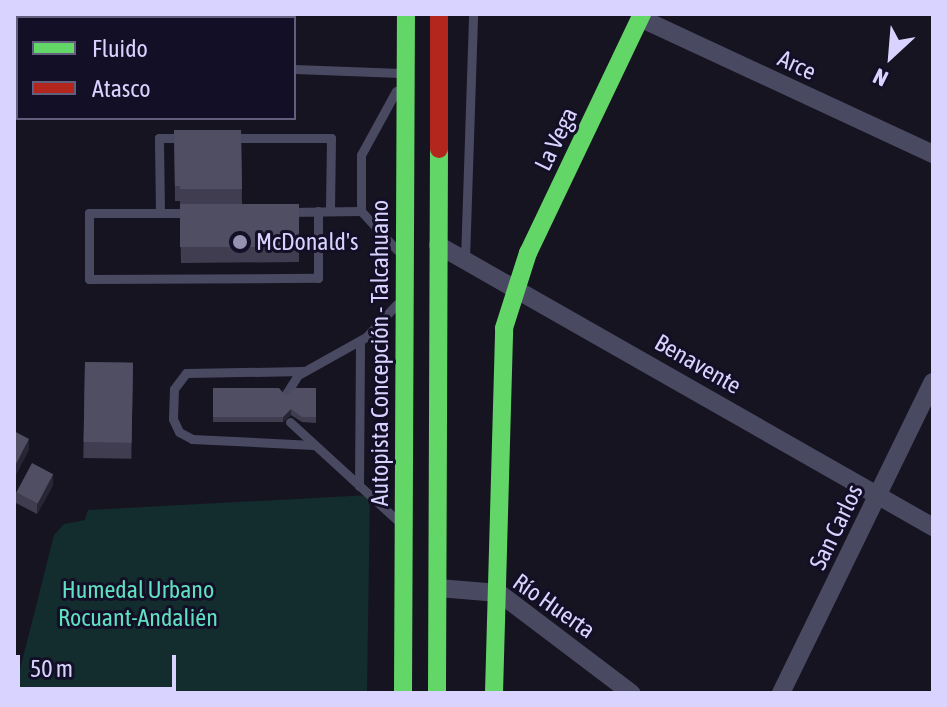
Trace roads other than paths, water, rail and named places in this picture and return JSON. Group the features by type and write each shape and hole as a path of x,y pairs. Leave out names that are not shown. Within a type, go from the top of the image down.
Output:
{"main road":[{"name":"Autopista Concepción - Talcahuano","path":"403,693 406,14"},
{"path":"437,693 439,14"},
{"name":"La Vega","path":"494,693 499,593 502,354 515,287 641,16"}],"street":[{"name":"Arce","path":"641,16 933,154"},
{"name":"Benavente","path":"438,245 933,527"},
{"name":"San Carlos","path":"781,693 933,382"},
{"name":"Río Huerta","path":"438,588 499,593 631,693"}],"lane":[{"path":"465,259 473,14"},
{"path":"296,69 406,73 361,155 361,211 405,258"},
{"path":"160,213 159,138 190,138"},
{"path":"222,138 331,138 330,211"},
{"path":"207,212 89,213 89,279 318,278 318,211"},
{"path":"270,212 361,211"},
{"path":"286,394 304,371 360,341 405,295"},
{"path":"359,486 360,341"},
{"path":"304,371 186,373 174,389 173,419 179,432 192,439 313,445"},
{"path":"290,422 404,526"}],"place":[{"name":"McDonald's","path":"240,242"}],"park label":[{"name":"Humedal Urbano Rocuant-Andalién","path":"138,604"}]}
